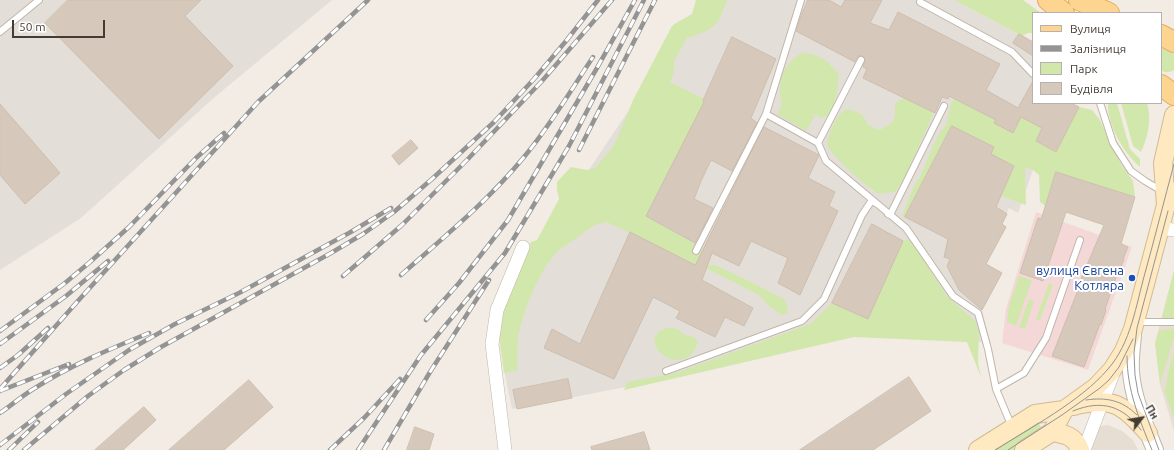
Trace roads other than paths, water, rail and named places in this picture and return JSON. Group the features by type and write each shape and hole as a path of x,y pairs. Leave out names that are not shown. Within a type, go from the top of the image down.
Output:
{"main road":[{"path":"1048,0 1063,12"},
{"path":"1079,0 1107,12"},
{"path":"1162,36 1174,42"},
{"path":"1162,86 1174,95"},
{"path":"1024,450 1052,432 1066,409 1103,381 1118,362 1124,351 1167,229 1168,196 1164,163 1174,115"},
{"path":"978,450 1035,414 1066,409 1086,403 1111,402 1126,410 1148,433"},
{"path":"1052,432 1064,434 1072,438 1080,450"}],"street":[{"path":"505,450 492,344 498,310 523,247"},
{"path":"1134,326 1131,357 1132,378 1137,401 1155,450"},
{"path":"1084,450 1118,362"}],"lane":[{"path":"0,32 38,0"},
{"path":"696,251 766,114 801,0"},
{"path":"920,2 1012,52 1032,73"},
{"path":"818,144 862,60"},
{"path":"1100,104 1113,143 1131,171 1168,196"},
{"path":"890,215 944,106"},
{"path":"766,114 818,144 826,161 906,228 953,296 978,313 988,349 996,389 1013,428"},
{"path":"666,372 802,321 824,299 862,215 872,200"},
{"path":"996,389 1024,373 1046,338 1080,240"},
{"path":"1134,326 1174,322"}],"tram line":[{"path":"995,450 1070,403 1097,381 1116,359 1132,323 1174,164"},
{"path":"1159,450 1138,393 1134,353 1137,328 1168,211"},
{"path":"1008,450 1100,388 1109,380 1119,367 1133,339"},
{"path":"1127,356 1131,393 1138,416 1152,450"},
{"path":"1086,400 1107,399 1126,406 1137,415"},
{"path":"1073,411 1084,407 1093,406 1103,405 1111,407 1127,415 1141,430"}],"railway":[{"path":"0,389 258,102 368,0"},
{"path":"24,450 88,396 124,370 161,347 331,253 363,234 394,212 494,122 534,79 598,0"},
{"path":"343,276 402,225 467,160 542,81 612,0"},
{"path":"426,320 459,283 508,220 635,0"},
{"path":"358,450 421,355 505,253 569,146 644,0"},
{"path":"579,150 655,0"},
{"path":"401,275 496,189 543,133 593,57"},
{"path":"0,331 65,283 90,262 129,227 196,158 224,133"},
{"path":"0,445 66,394 129,350 175,324 239,293 349,233 391,208"},
{"path":"0,344 66,296 108,261"},
{"path":"384,450 430,372 489,280"},
{"path":"0,368 18,355 48,328"},
{"path":"0,413 31,391 63,372 105,351 149,333"},
{"path":"0,391 69,364"},
{"path":"330,450 364,418 400,379"},
{"path":"9,450 38,422"}],"place":[{"name":"вулиця Євгена Котляра","path":"1132,278"}]}
